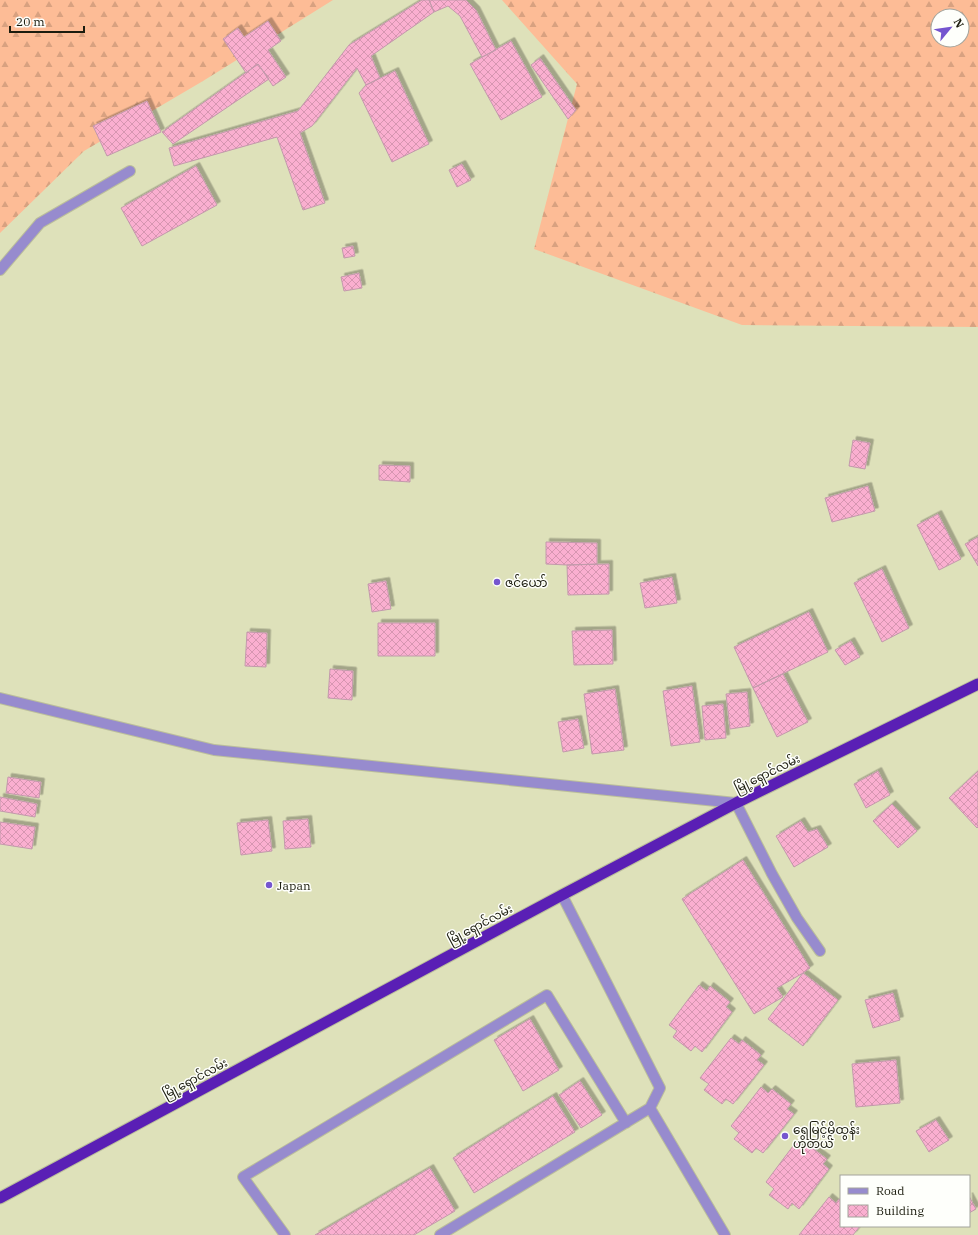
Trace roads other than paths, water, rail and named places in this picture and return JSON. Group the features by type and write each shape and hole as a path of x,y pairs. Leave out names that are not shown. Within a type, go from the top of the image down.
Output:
{"highway":[{"name":"မြို့ရှောင်လမ်း","path":"0,1198 562,895 736,803 978,684"}],"street":[{"path":"0,270 40,223 130,171"},
{"path":"0,698 214,750 736,803 772,874 797,918 820,951"},
{"path":"440,1235 650,1108 660,1088 562,895"},
{"path":"285,1235 243,1177 547,995 626,1123"},
{"path":"650,1108 725,1235"}],"place":[{"name":"ဇင်ယော်","path":"497,582"},
{"name":"Japan","path":"269,885"},
{"name":"ရွှေမြင့်မိုထွန်း ဟိုတယ်","path":"785,1136"}]}
